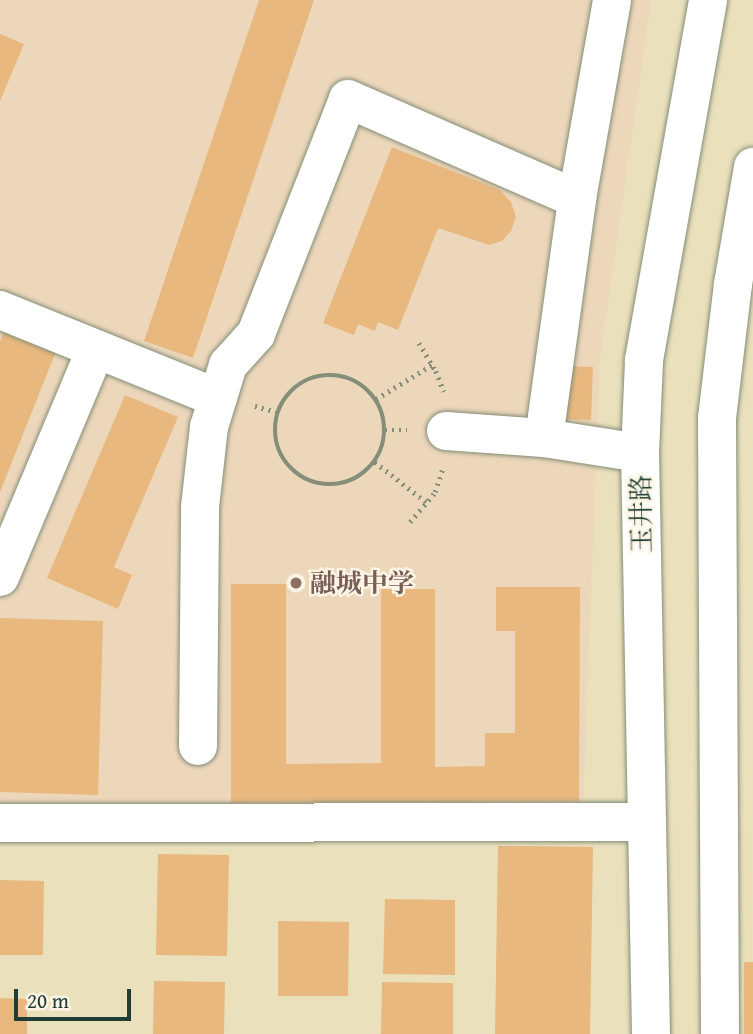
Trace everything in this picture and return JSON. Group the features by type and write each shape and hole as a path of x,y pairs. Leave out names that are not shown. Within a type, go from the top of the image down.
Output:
{"street":[{"path":"544,438 577,199 612,0"},
{"name":"玉井路","path":"651,1034 640,453 644,360 708,0"},
{"path":"198,746 200,507 209,427 228,365 256,334 348,99 577,199"},
{"path":"720,1034 717,418 743,284 753,167"},
{"path":"0,310 218,398"},
{"path":"0,577 96,349"},
{"path":"446,431 544,438 640,453"},
{"path":"0,823 647,822"}],"path":[{"path":"376,399 432,365"},
{"path":"333,374 352,378 368,388 376,399 385,422 385,440 375,462 353,481 318,485 301,478 288,467 278,452 274,434 275,417 284,399 296,385 314,376 333,374"},
{"path":"375,462 426,502"}],"shaded area":[{"name":"融城中学","path":"0,0 651,0 600,358 583,808 0,811"}],"building":[{"path":"259,0 314,0 193,358 144,341"},
{"path":"0,34 24,44 0,101"},
{"path":"392,147 500,190 511,202 516,217 511,231 502,241 489,245 438,228 398,330 378,322 375,331 358,324 354,335 323,323"},
{"path":"5,329 57,349 0,492 0,342"},
{"path":"564,366 593,367 591,420 563,419"},
{"path":"125,395 178,417 114,567 132,575 118,609 47,578"},
{"path":"231,584 286,584 286,764 381,763 381,589 435,589 435,767 485,766 485,733 515,733 515,631 496,631 496,587 580,587 579,801 231,803"},
{"path":"0,618 103,621 98,795 0,792"},
{"path":"498,846 593,847 590,1034 495,1034"},
{"path":"158,854 229,855 227,956 156,955"},
{"path":"0,880 44,881 43,955 0,955"},
{"path":"385,899 455,900 455,975 383,974"},
{"path":"278,921 349,922 348,996 278,996"},
{"path":"744,962 753,962 753,1034 744,1034"},
{"path":"154,981 225,982 224,1034 153,1034"},
{"path":"382,982 453,983 453,1034 381,1034"},
{"path":"0,998 27,999 27,1034 0,1034"}],"place":[{"name":"融城中学","path":"296,583"}]}
